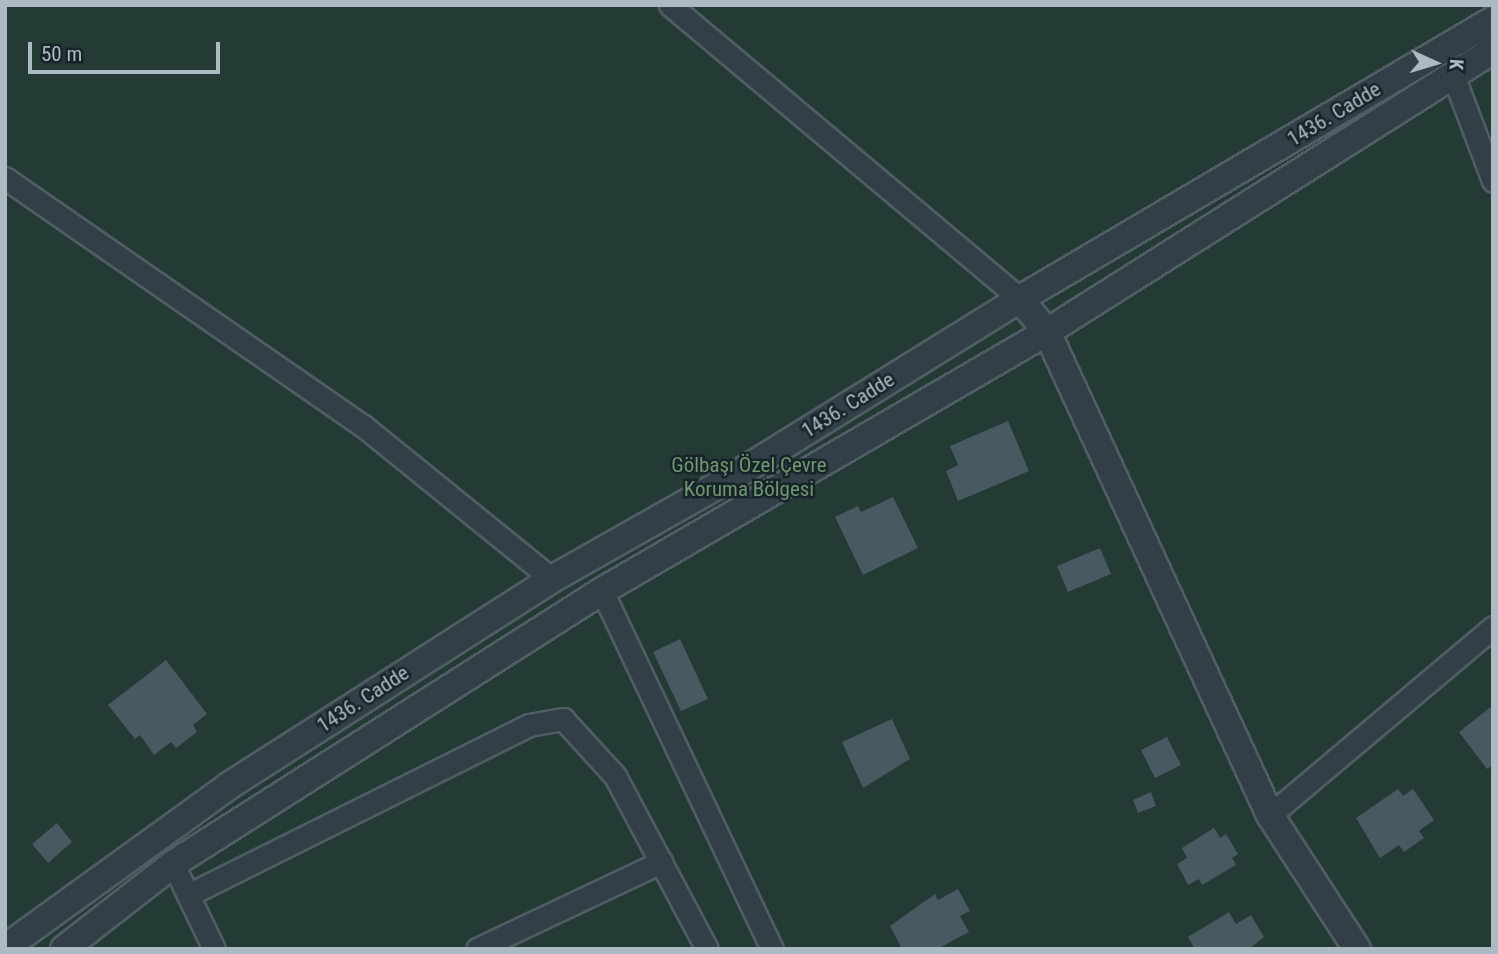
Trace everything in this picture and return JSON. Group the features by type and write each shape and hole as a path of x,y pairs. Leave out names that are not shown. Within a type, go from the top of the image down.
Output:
{"street":[{"path":"670,5 1020,299 1047,332 1270,815 1357,949"},
{"name":"1436. Cadde","path":"5,948 230,785 552,579 736,475 1020,299 1493,20"},
{"name":"1436. Cadde","path":"64,949 173,864 601,591 1047,332 1493,50"},
{"path":"1453,75 1493,181"},
{"path":"5,178 362,425 552,579"},
{"path":"601,591 772,949"},
{"path":"1270,815 1493,627"},
{"path":"188,895 529,724 563,719 615,776 707,949"},
{"path":"477,949 661,862"},
{"path":"173,864 214,949"}],"green space":[{"name":"Gölbaşı Özel Çevre Koruma Bölgesi","path":"5,5 1493,5 1493,949 5,949"}],"building":[{"path":"1008,421 1029,471 958,501 946,471 958,465 950,446"},
{"path":"893,497 918,548 863,575 835,517 858,506 861,512"},
{"path":"1100,548 1111,574 1068,592 1057,566"},
{"path":"680,639 708,699 681,711 653,652"},
{"path":"166,660 207,714 193,725 197,732 176,748 171,742 154,755 140,735 135,739 108,705"},
{"path":"1493,705 1493,765 1487,769 1459,732"},
{"path":"892,719 910,759 863,788 842,742"},
{"path":"1167,737 1181,765 1155,778 1141,750"},
{"path":"1398,789 1403,796 1413,789 1434,820 1419,831 1424,838 1404,852 1399,845 1380,858 1356,818"},
{"path":"1151,792 1156,806 1138,813 1133,800"},
{"path":"57,823 72,842 48,863 32,844"},
{"path":"1214,828 1220,838 1226,834 1238,854 1232,858 1236,865 1202,885 1199,879 1188,885 1177,864 1187,858 1182,848"},
{"path":"958,889 970,911 960,916 969,932 937,949 902,949 890,926 935,894 938,900"},
{"path":"1229,912 1236,924 1251,915 1264,937 1249,949 1195,949 1188,937"}]}
